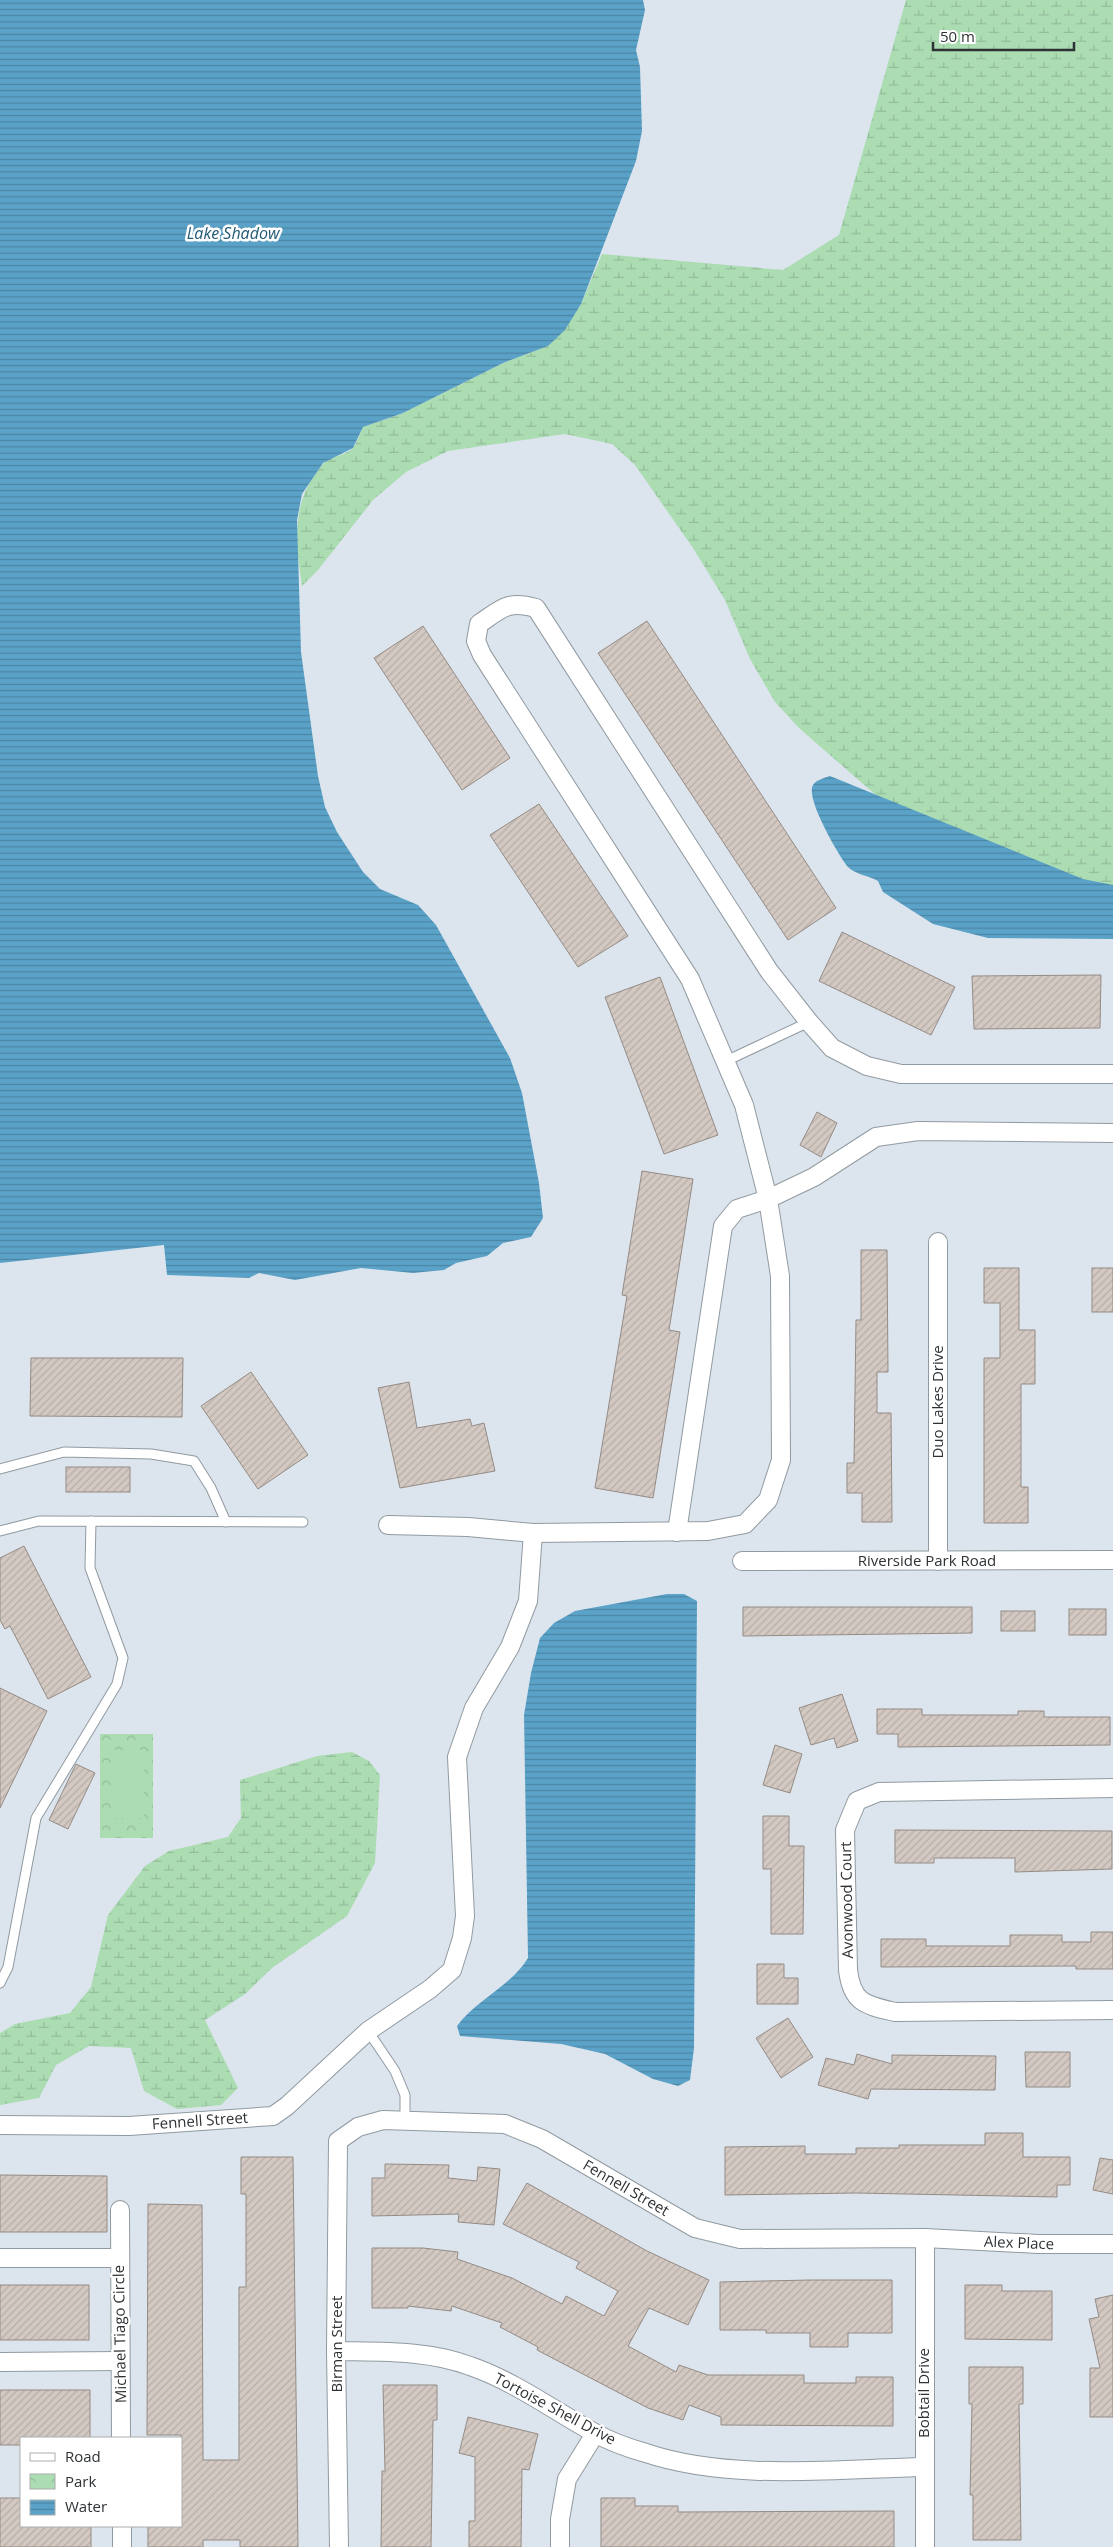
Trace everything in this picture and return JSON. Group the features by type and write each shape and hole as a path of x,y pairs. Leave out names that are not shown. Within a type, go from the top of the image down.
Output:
{"street":[{"path":"388,1525 468,1527 533,1533 708,1531 745,1524 768,1500 780,1460 780,1276 768,1199 744,1106 690,979 482,655 476,641 479,624 506,605 521,603 536,608 769,971 832,1048 867,1066 902,1074 1113,1074"},
{"path":"677,1532 723,1226 737,1209 768,1199 814,1178 876,1137 918,1131 1113,1133"},
{"name":"Duo Lakes Drive","path":"938,1242 938,1561"},
{"name":"Fennell Street","path":"0,2125 129,2126 273,2116 287,2106 368,2031 430,1989 452,1970 462,1938 466,1916 457,1757 474,1708 510,1647 528,1602 533,1533"},
{"name":"Riverside Park Road","path":"742,1561 1113,1560"},
{"name":"Avonwood Court","path":"1113,1788 879,1792 857,1801 846,1830 848,1970 850,1988 867,2005 895,2012 1113,2010"},
{"name":"Fennell Street","path":"338,2141 358,2127 383,2120 505,2124 542,2139 695,2228 740,2239 925,2238"},
{"name":"Birman Street","path":"338,2141 336,2351 339,2547"},
{"path":"120,2210 120,2258"},
{"name":"Alex Place","path":"925,2238 1038,2244 1113,2244"},
{"name":"Bobtail Drive","path":"925,2238 923,2467 925,2547"},
{"name":"Michael Tiago Circle","path":"0,2258 120,2258 121,2437"},
{"name":"Tortoise Shell Drive","path":"336,2351 414,2353 469,2365 503,2379 595,2434 647,2454 697,2466 759,2470 923,2467"},
{"path":"0,2362 120,2361"},
{"path":"560,2547 560,2519 567,2478 595,2434"},
{"path":"122,2527 122,2547"}],"lane":[{"path":"726,1061 809,1022"},
{"path":"0,1469 64,1452 151,1454 194,1461 211,1488 226,1522"},
{"path":"0,1531 39,1521 304,1522"},
{"path":"0,1983 8,1967 36,1818 116,1684 124,1658 90,1568 91,1521"},
{"path":"368,2031 395,2071 405,2095 405,2120"}],"green space":[{"path":"906,0 1113,0 1113,919 878,797 799,728 775,702 750,659 725,600 693,548 635,465 612,444 565,434 448,451 406,472 373,500 318,570 302,586 297,538 300,508 312,479 322,465 353,448 363,427 403,413 503,363 548,346 581,304 602,254 783,270 839,235"},
{"path":"100,1734 153,1734 153,1838 100,1838"},
{"path":"113,1750 144,1750 144,1818 113,1818"},
{"path":"352,1752 369,1761 380,1775 375,1863 347,1916 272,1968 245,1994 205,2020 238,2088 221,2105 177,2109 144,2091 131,2048 89,2046 56,2065 39,2098 0,2105 0,2033 15,2024 70,2013 91,1987 108,1915 145,1866 169,1851 228,1837 241,1818 240,1780 317,1756"}],"water":[{"name":"Lake Shadow","path":"0,0 643,0 645,10 636,50 640,67 642,131 636,161 581,304 565,330 548,346 503,363 403,413 363,427 353,448 323,463 302,494 297,520 301,652 318,776 325,807 337,832 363,872 380,889 418,905 436,925 510,1058 522,1093 539,1183 543,1218 531,1237 503,1243 487,1256 456,1263 444,1270 413,1273 361,1268 295,1280 259,1273 249,1278 167,1275 164,1245 0,1263"},
{"path":"830,776 1083,879 1113,885 1113,939 988,938 933,924 883,892 878,881 847,866 824,826 812,792 814,783"},
{"path":"667,1594 684,1594 697,1601 694,2048 690,2080 678,2086 653,2079 605,2054 561,2044 460,2036 457,2026 474,2008 512,1977 528,1958 524,1715 531,1673 540,1638 554,1623 575,1611"}],"building":[{"path":"647,621 836,908 788,940 598,653"},
{"path":"423,626 510,758 462,790 374,658"},
{"path":"539,804 628,936 578,967 490,835"},
{"path":"842,932 955,987 931,1035 819,981"},
{"path":"1101,975 1100,1028 974,1029 972,976"},
{"path":"660,977 718,1135 664,1154 605,997"},
{"path":"817,1112 837,1123 821,1157 800,1145"},
{"path":"642,1171 693,1179 669,1330 680,1332 653,1498 595,1488 627,1296 622,1295"},
{"path":"861,1250 887,1250 888,1372 877,1372 877,1413 891,1413 892,1522 862,1522 862,1493 847,1493 847,1463 854,1463 856,1320 861,1320"},
{"path":"984,1268 1019,1268 1019,1330 1035,1330 1035,1384 1021,1384 1021,1487 1028,1487 1028,1523 984,1523 984,1358 1000,1358 1000,1303 984,1303"},
{"path":"1092,1268 1113,1268 1113,1312 1092,1312"},
{"path":"31,1358 183,1358 182,1417 30,1416"},
{"path":"251,1372 308,1455 258,1489 201,1406"},
{"path":"409,1382 417,1428 470,1419 472,1426 484,1423 495,1471 400,1488 378,1388"},
{"path":"66,1467 130,1467 130,1492 66,1492"},
{"path":"24,1546 91,1677 48,1699 10,1626 5,1629 0,1620 0,1558"},
{"path":"743,1607 972,1607 972,1633 743,1636"},
{"path":"1069,1609 1106,1609 1106,1635 1069,1635"},
{"path":"1001,1611 1035,1611 1035,1631 1001,1631"},
{"path":"0,1688 47,1711 0,1808"},
{"path":"842,1694 858,1741 837,1748 834,1738 811,1745 799,1708"},
{"path":"877,1709 922,1709 922,1715 1018,1715 1018,1711 1044,1711 1044,1717 1110,1717 1110,1745 898,1747 898,1734 877,1734"},
{"path":"775,1745 802,1754 790,1793 763,1785"},
{"path":"76,1764 95,1773 68,1829 49,1820"},
{"path":"763,1816 789,1816 789,1846 804,1846 803,1934 771,1934 771,1869 763,1869"},
{"path":"895,1830 1112,1831 1112,1869 1015,1872 1015,1858 934,1858 934,1863 895,1863"},
{"path":"1091,1932 1113,1932 1113,1969 1076,1969 1076,1966 881,1967 881,1939 926,1939 926,1946 1010,1946 1010,1935 1062,1935 1062,1942 1091,1942"},
{"path":"757,1964 784,1964 784,1978 798,1978 798,2004 757,2004"},
{"path":"788,2018 813,2057 781,2078 756,2038"},
{"path":"1025,2052 1070,2052 1070,2087 1026,2087"},
{"path":"857,2054 892,2064 892,2055 996,2056 995,2090 871,2089 868,2099 818,2085 826,2058 854,2065"},
{"path":"985,2133 1023,2133 1023,2157 1070,2157 1070,2185 1057,2185 1057,2197 856,2193 725,2195 725,2147 805,2146 805,2154 856,2154 856,2148 899,2148 899,2145 985,2145"},
{"path":"241,2157 293,2157 298,2547 240,2547 240,2540 203,2540 203,2547 148,2547 148,2527 182,2527 182,2437 181,2435 147,2435 148,2204 202,2205 203,2460 239,2460 239,2287 246,2287 246,2194 241,2194"},
{"path":"1100,2158 1113,2160 1113,2194 1093,2190"},
{"path":"385,2164 449,2165 448,2178 477,2181 478,2167 500,2169 494,2225 458,2222 459,2214 372,2216 372,2178 385,2178"},
{"path":"0,2175 107,2176 107,2232 0,2232"},
{"path":"527,2183 647,2251 709,2280 688,2325 649,2308 628,2346 676,2372 679,2365 708,2375 804,2375 804,2383 856,2383 856,2377 893,2377 893,2426 721,2425 721,2417 689,2405 683,2420 648,2408 537,2350 538,2347 500,2327 502,2323 452,2306 451,2311 408,2306 408,2308 372,2308 372,2248 423,2248 458,2252 457,2259 512,2278 562,2304 566,2296 604,2316 618,2291 576,2268 579,2262 503,2224"},
{"path":"892,2280 892,2333 848,2333 848,2347 810,2347 810,2333 766,2333 766,2330 720,2330 720,2282"},
{"path":"0,2285 89,2285 89,2340 0,2340"},
{"path":"965,2285 1002,2285 1002,2291 1052,2291 1052,2340 965,2339"},
{"path":"1113,2295 1113,2417 1090,2417 1090,2368 1100,2368 1089,2319 1099,2317 1095,2299"},
{"path":"969,2367 1023,2367 1023,2404 1019,2404 1021,2540 973,2540 973,2495 970,2495 972,2404 969,2404"},
{"path":"383,2385 437,2385 437,2420 433,2420 431,2547 381,2547 382,2471 385,2471"},
{"path":"0,2390 90,2390 90,2437 20,2437 20,2445 0,2445"},
{"path":"468,2417 538,2434 529,2470 522,2469 521,2547 469,2547 469,2521 475,2521 475,2457 459,2453"},
{"path":"0,2498 20,2498 20,2527 91,2527 91,2547 0,2547"},
{"path":"601,2498 635,2498 635,2506 678,2506 678,2512 894,2511 894,2547 601,2547"}]}
